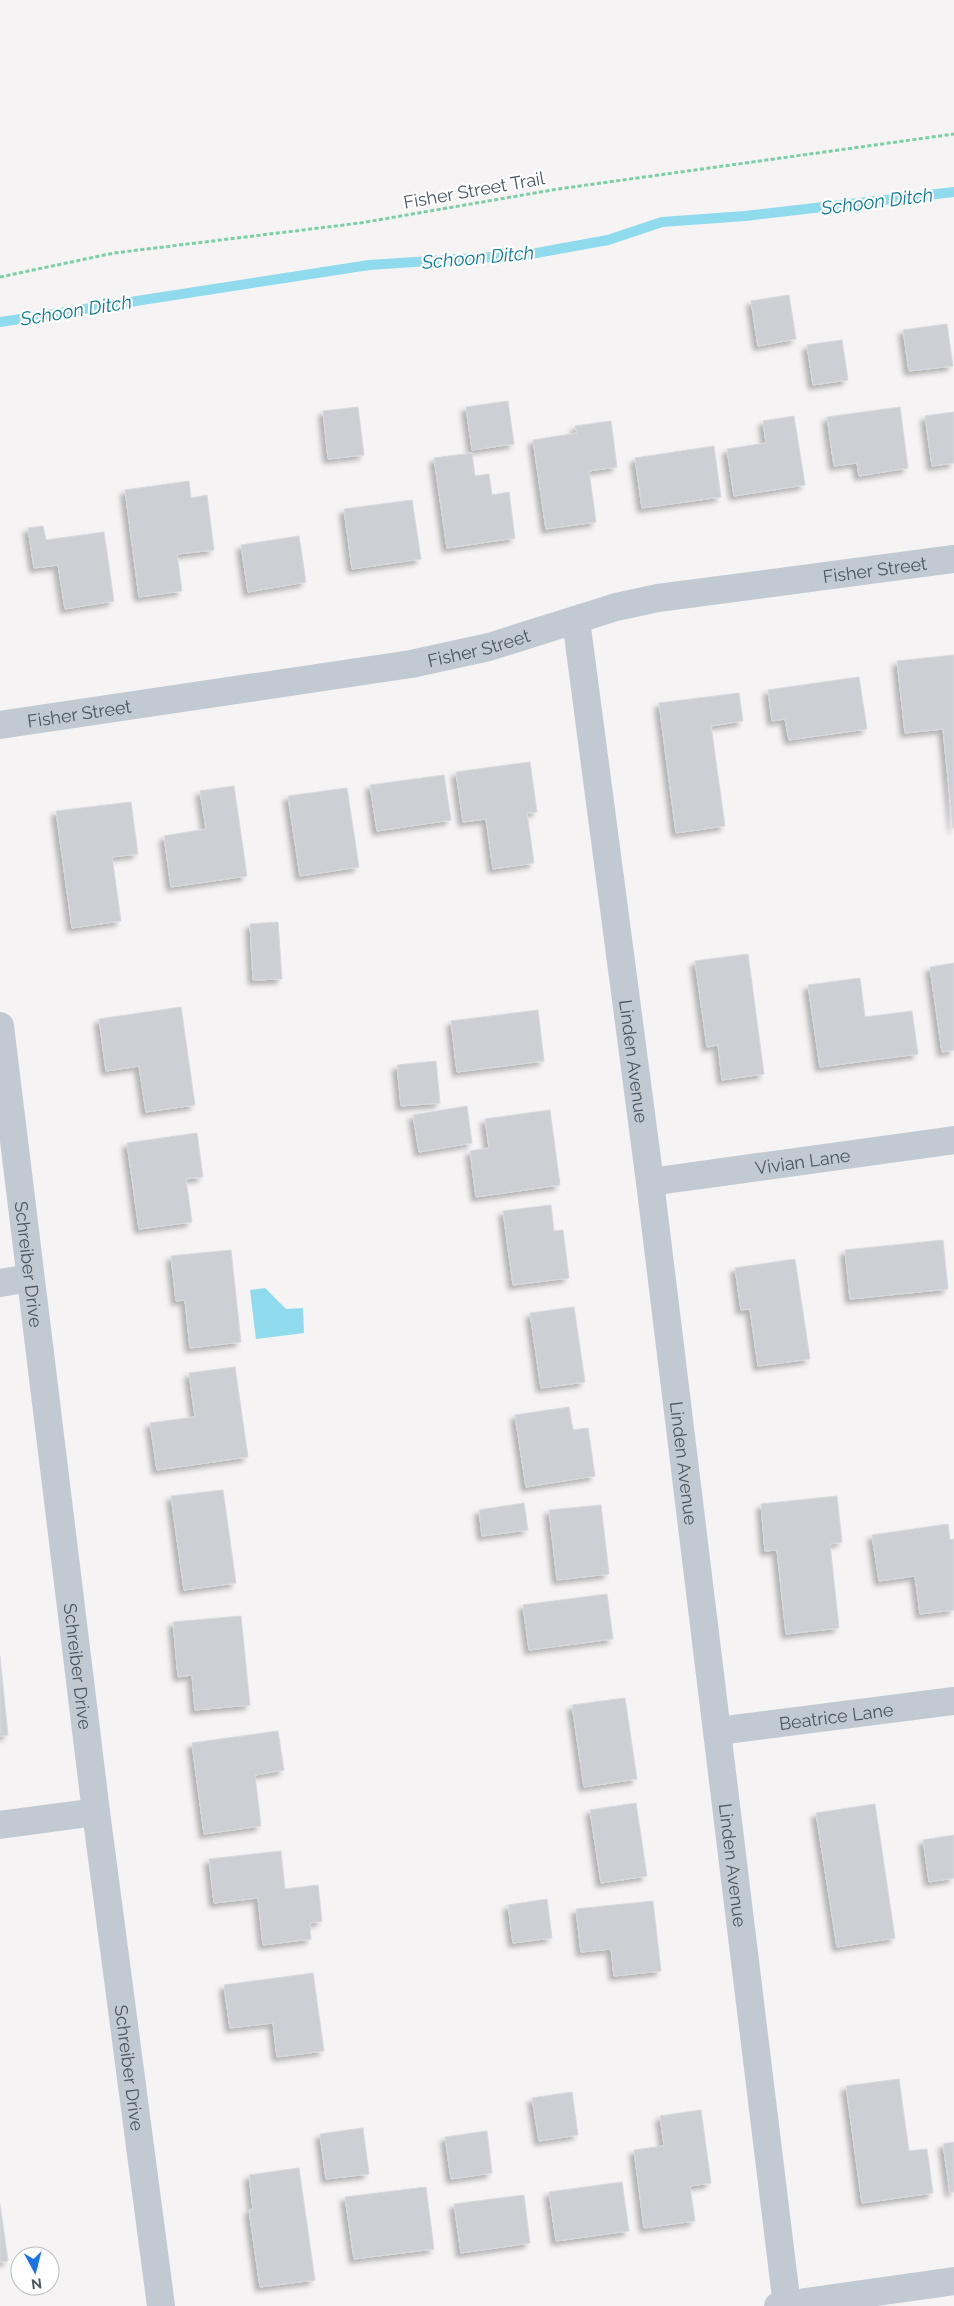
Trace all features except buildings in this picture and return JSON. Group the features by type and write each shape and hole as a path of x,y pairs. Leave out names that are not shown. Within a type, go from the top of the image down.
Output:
{"street":[{"name":"Fisher Street","path":"0,724 411,664 489,646 616,608 658,598 954,559"},
{"name":"Linden Avenue","path":"576,620 650,1182 718,1731 784,2306"},
{"name":"Schreiber Drive","path":"0,1026 96,1812 161,2306"},
{"name":"Vivian Lane","path":"650,1182 954,1140"},
{"path":"0,1283 30,1278"},
{"name":"Beatrice Lane","path":"718,1731 954,1701"},
{"path":"0,1825 96,1812"},
{"path":"784,2306 954,2281"}],"path":[{"name":"Fisher Street Trail","path":"0,277 114,252 360,223 558,190 954,134"}],"water":[{"path":"265,1288 286,1309 303,1308 304,1333 256,1339 250,1290"}],"waterway":[{"name":"Schoon Ditch","path":"0,322 369,265 490,257 509,258 608,240 662,222 745,216 954,192"}]}
